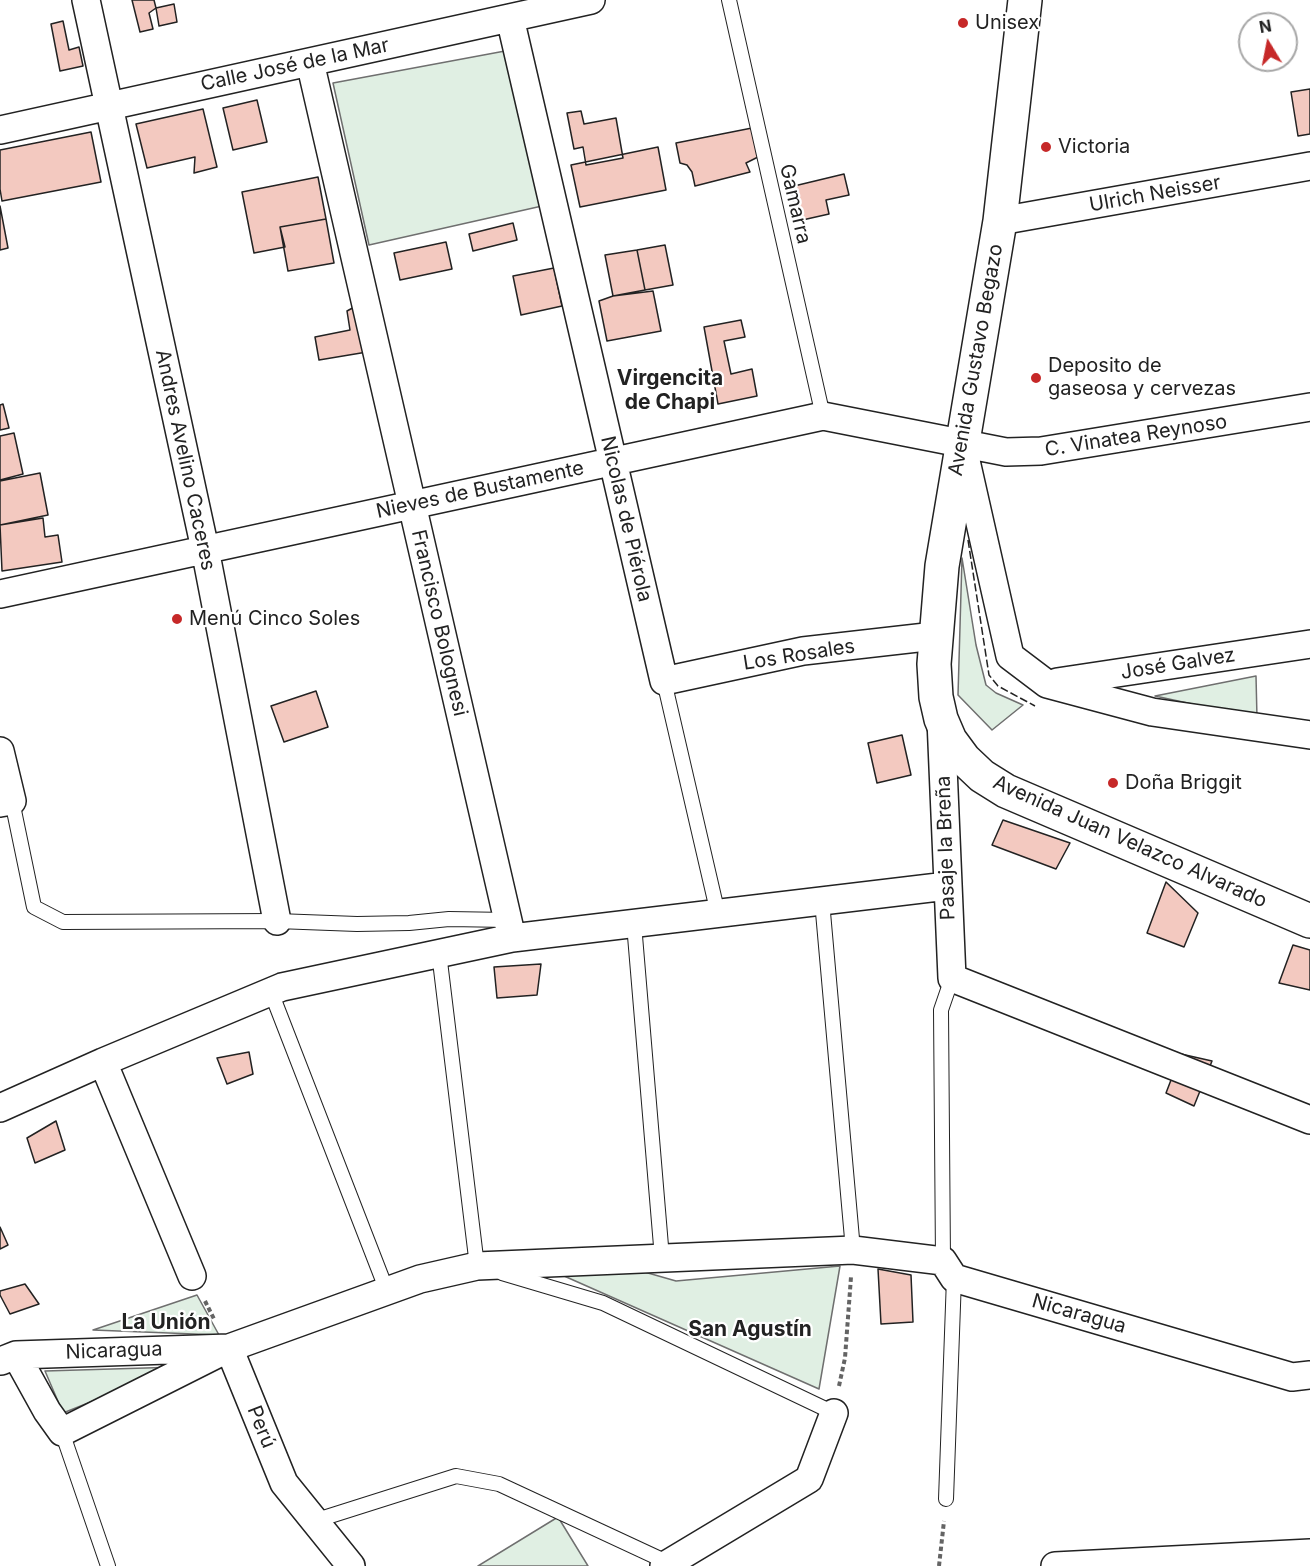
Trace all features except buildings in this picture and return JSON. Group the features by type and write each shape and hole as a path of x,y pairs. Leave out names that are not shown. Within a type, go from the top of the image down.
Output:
{"street":[{"name":"Andres Avelino Caceres","path":"86,0 205,549 278,921"},
{"name":"Calle José de la Mar","path":"0,130 591,0"},
{"name":"Avenida Gustavo Begazo","path":"941,719 936,697 935,636 942,566 1000,221 1025,0"},
{"name":"Nicolas de Piérola","path":"510,18 664,681"},
{"name":"Francisco Bolognesi","path":"310,62 510,929"},
{"name":"Ulrich Neisser","path":"1000,221 1310,166"},
{"name":"C. Vinatea Reynoso","path":"962,442 1006,452 1041,452 1310,407"},
{"name":"Nieves de Bustamente","path":"0,594 823,416 962,442"},
{"path":"962,442 1010,656 1047,684 1152,712 1310,735"},
{"name":"Los Rosales","path":"664,681 803,651 935,636"},
{"name":"José Galvez","path":"1047,684 1310,644"},
{"name":"Pasaje la Breña","path":"941,719 952,978"},
{"name":"Avenida Juan Velazco Alvarado","path":"941,719 950,740 964,759 982,776 1006,791 1310,921"},
{"path":"0,751 6,802"},
{"path":"0,1108 282,987 439,953 510,929 634,924 947,886"},
{"path":"952,978 1310,1120"},
{"path":"103,1062 192,1276"},
{"name":"Nicaragua","path":"8,1358 229,1347 420,1279 477,1266 853,1250 948,1269 1292,1377 1310,1375"},
{"path":"8,1358 62,1432 229,1347"},
{"name":"Perú","path":"229,1347 284,1484 351,1566"},
{"path":"667,1564 809,1479 834,1413"},
{"path":"1055,1566 1310,1553"}],"lane":[{"name":"Gamarra","path":"729,0 823,416"},
{"name":"Nicolas de Piérola","path":"664,681 718,914"},
{"path":"6,802 34,908 63,922 278,921 357,924 449,918 510,929"},
{"path":"822,901 853,1250"},
{"path":"634,924 662,1258"},
{"path":"439,953 477,1266 603,1303 834,1413"},
{"path":"946,1499 948,1269 941,1010 952,978"},
{"path":"271,992 387,1291"},
{"path":"62,1432 108,1566"},
{"path":"314,1521 456,1476 499,1484 667,1564"}],"path":[{"path":"834,1413 845,1358 853,1250"},
{"path":"192,1276 229,1347"},
{"path":"939,1566 946,1499"}],"green space":[{"path":"505,51 542,206 369,245 333,83"},
{"path":"962,558 976,645 986,685 996,693 1023,705 992,730 958,695"},
{"path":"1256,676 1257,718 1155,696"},
{"path":"537,1264 620,1265 676,1281 840,1266 819,1389"},
{"path":"197,1295 219,1335 93,1330"},
{"path":"179,1367 63,1413 45,1371"},
{"path":"558,1517 588,1566 478,1566"}],"fence":[{"path":"968,540 989,675 998,686 1035,706"}],"place":[{"name":"Unisex","path":"963,23"},
{"name":"Victoria","path":"1046,147"},
{"name":"Deposito de gaseosa y cervezas","path":"1036,378"},
{"name":"Menú Cinco Soles","path":"177,619"},
{"name":"Doña Briggit","path":"1113,783"}],"district":[{"name":"Virgencita de Chapi","path":"670,391"},
{"name":"La Unión","path":"166,1323"},
{"name":"San Agustín","path":"750,1330"}]}
